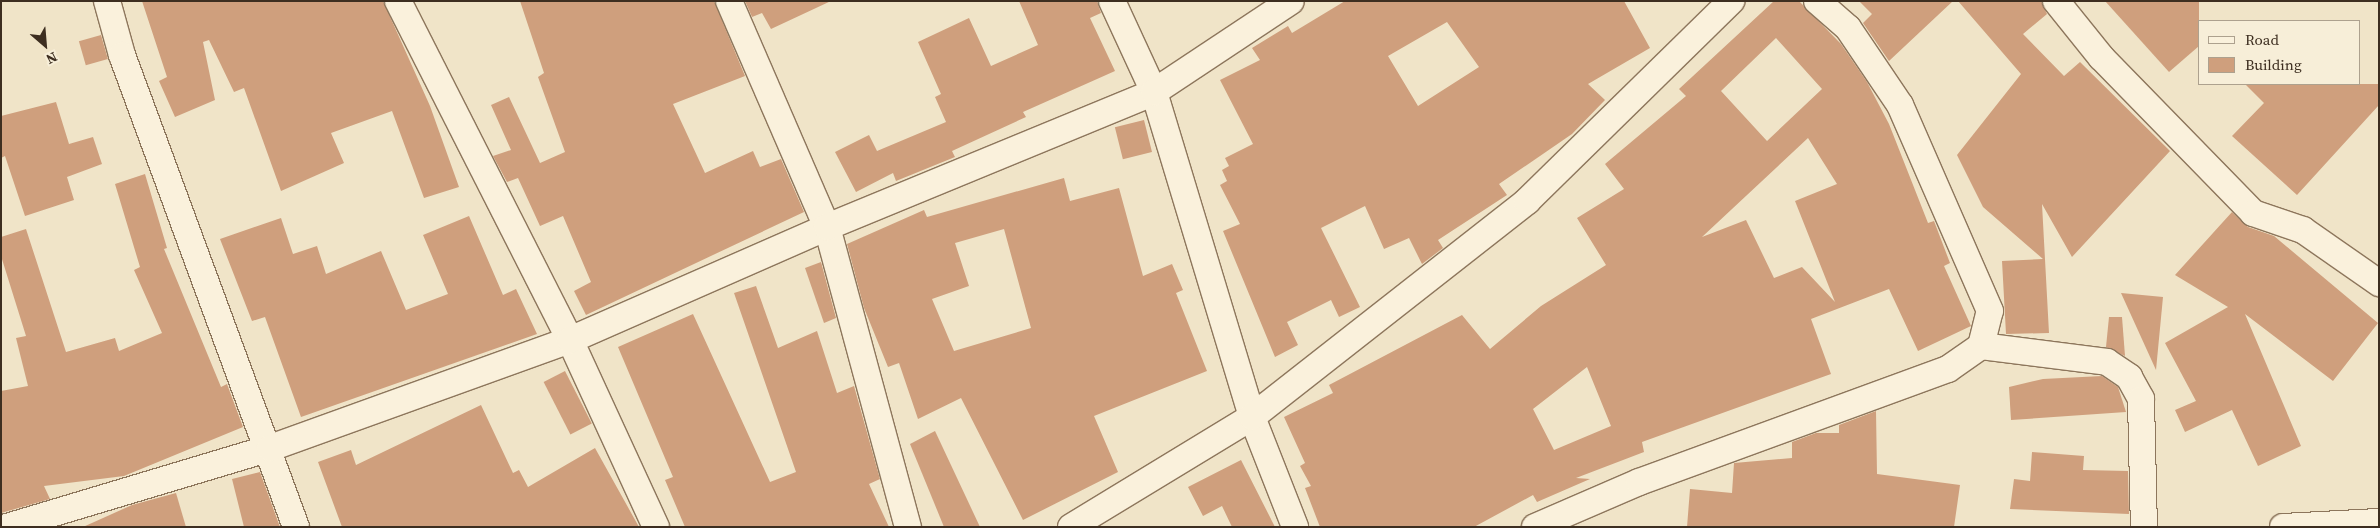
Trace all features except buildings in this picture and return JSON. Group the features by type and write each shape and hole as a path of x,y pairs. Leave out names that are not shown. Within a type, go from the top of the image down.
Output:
{"street":[{"path":"107,1 122,55 270,448 296,527"},
{"path":"398,1 570,340 656,527"},
{"path":"729,1 827,227 908,527"},
{"path":"1112,1 1154,92 1252,417 1296,527"},
{"path":"7,527 270,448 570,340 827,227 1154,92 1291,1"},
{"path":"1071,527 1252,417 1527,201 1731,1"},
{"path":"1535,527 1639,482 1948,370 1981,346 1990,311 1900,105 1848,28 1817,1"},
{"path":"2056,1 2101,58 2253,213 2303,230 2379,283"},
{"path":"1981,346 2107,362 2129,377 2141,400 2144,527"},
{"path":"2283,527 2379,522"}]}
